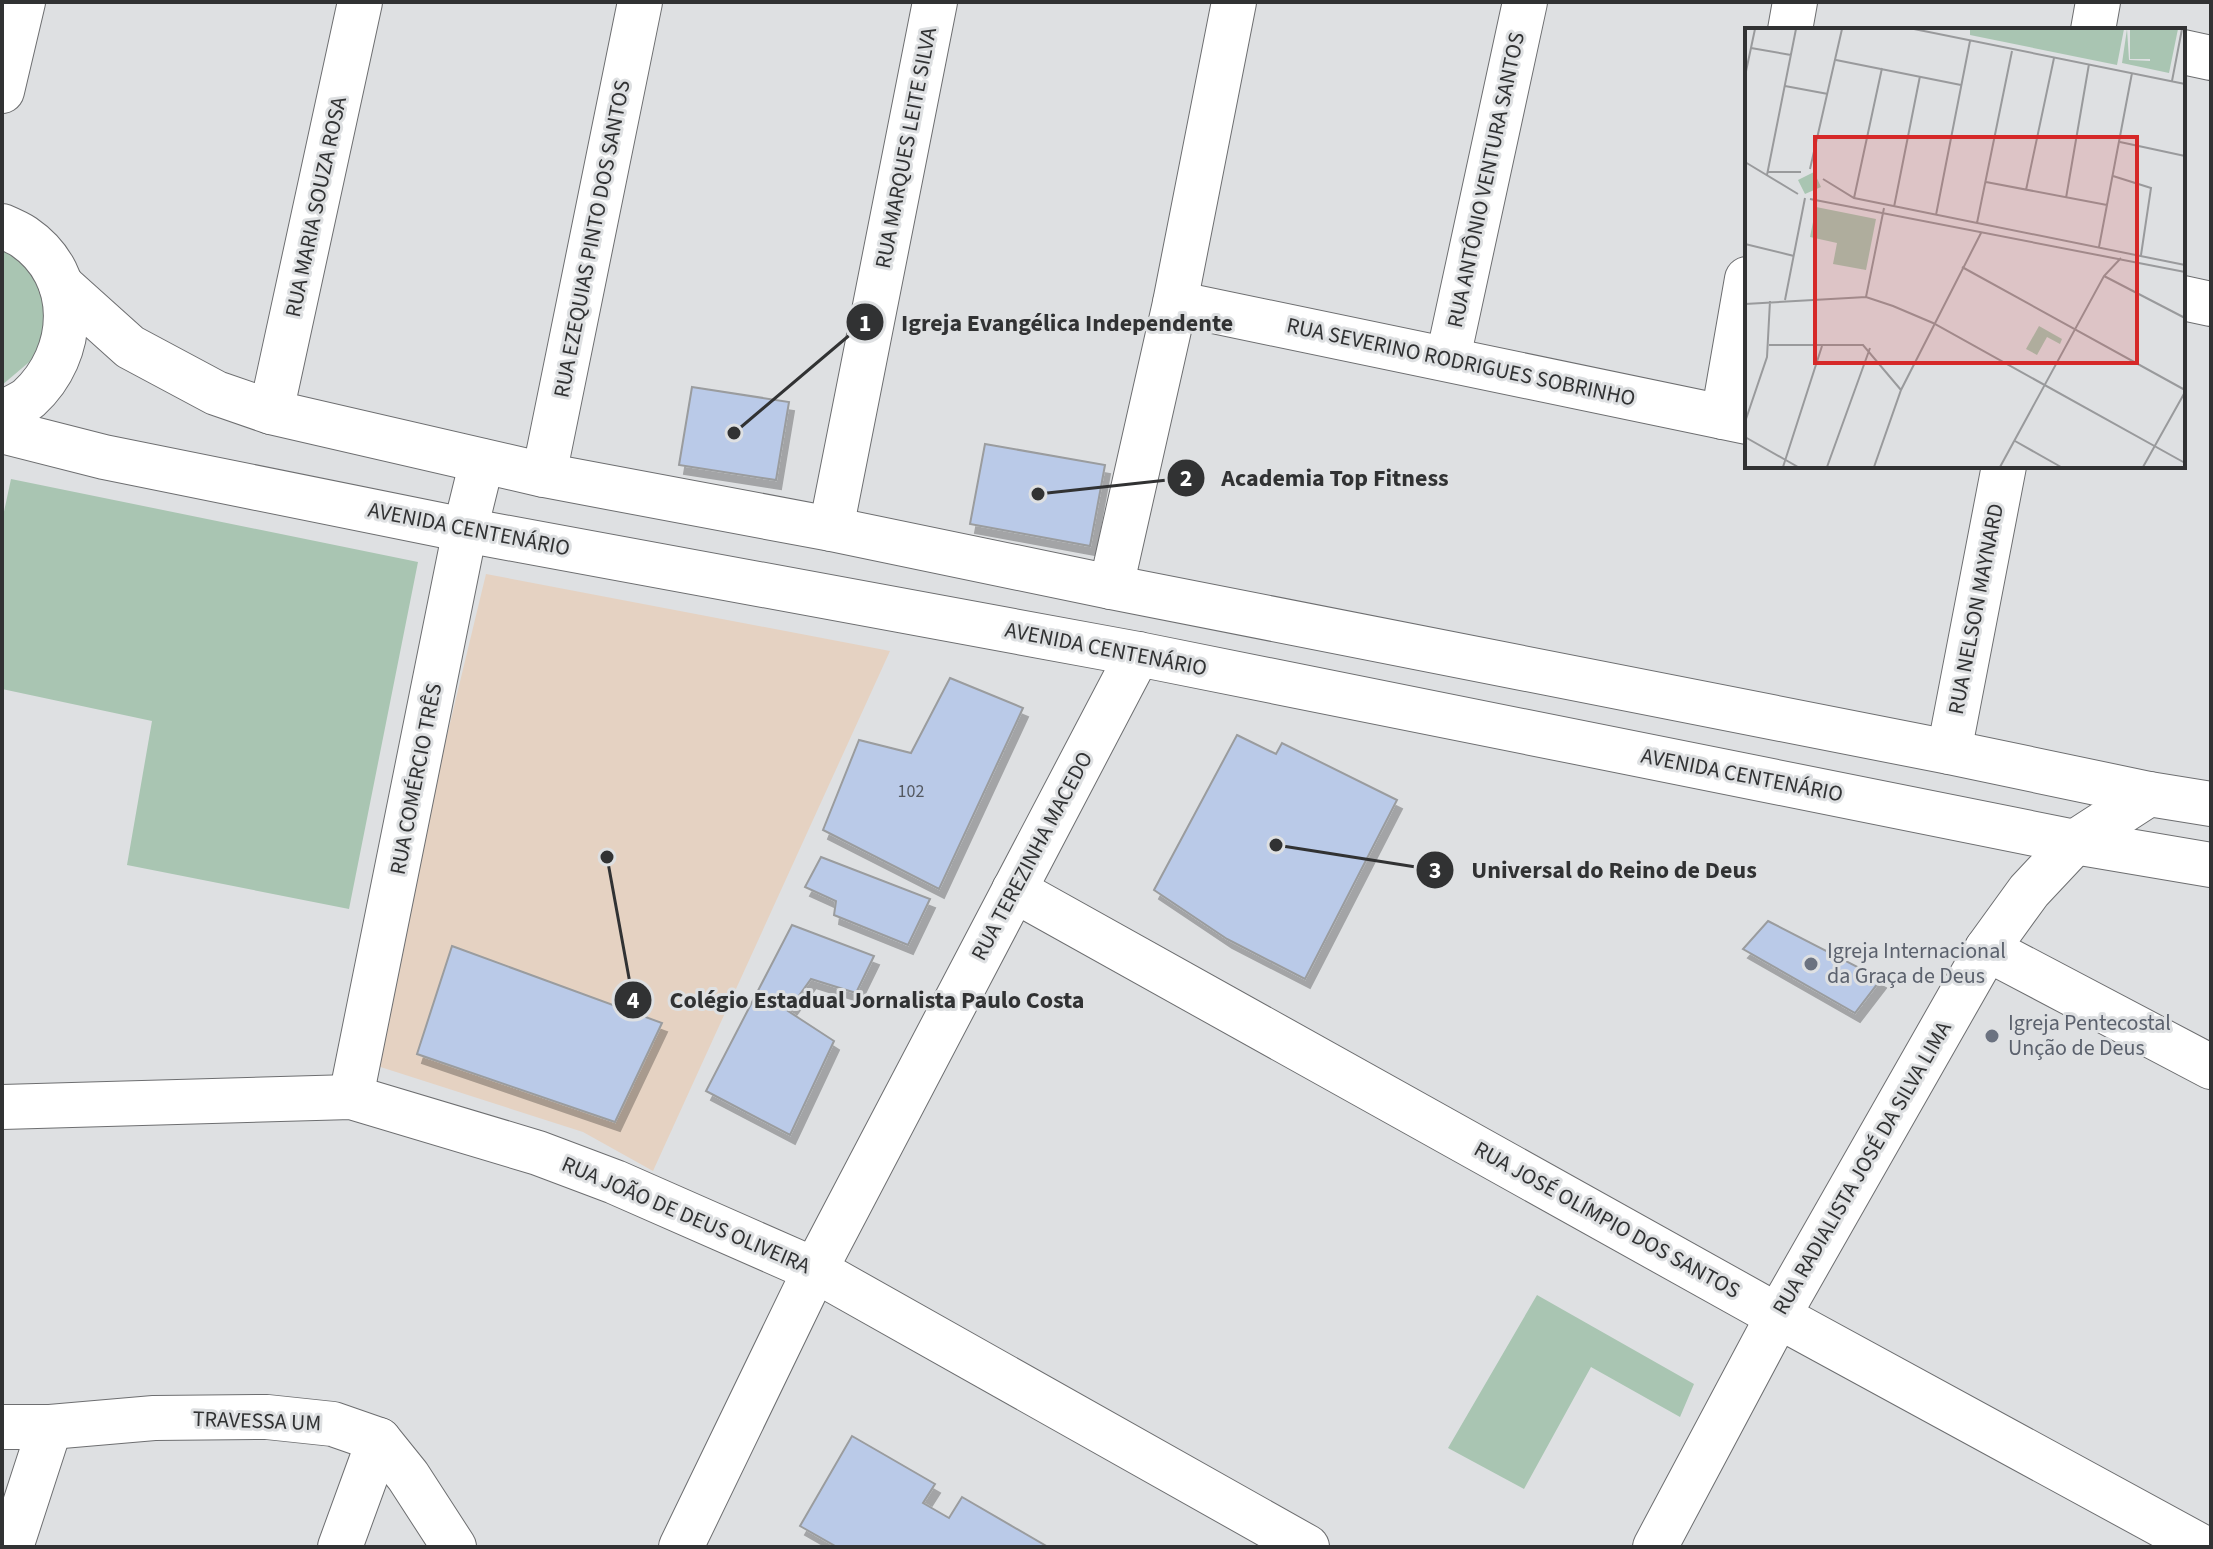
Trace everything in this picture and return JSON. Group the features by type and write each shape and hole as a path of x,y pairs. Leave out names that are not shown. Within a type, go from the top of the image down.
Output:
{"street":[{"path":"2,91 23,2"},
{"name":"RUA MARIA SOUZA ROSA","path":"271,412 360,2"},
{"name":"RUA EZEQUIAS PINTO DOS SANTOS","path":"544,475 640,2"},
{"name":"RUA MARQUES LEITE SILVA","path":"855,602 850,533 935,2"},
{"path":"1111,587 1175,303 1234,2"},
{"name":"RUA ANTÔNIO VENTURA SANTOS","path":"1448,358 1525,2"},
{"path":"1790,28 1795,2"},
{"path":"2093,28 2098,2"},
{"path":"2185,52 2211,58"},
{"path":"2,226 25,237 45,257 61,285 130,347 216,393 271,412 544,475 2211,804"},
{"path":"2,413 27,400 49,377 63,348 67,316 61,285"},
{"path":"2185,298 2211,304"},
{"path":"1735,420 1745,302"},
{"name":"RUA SEVERINO RODRIGUES SOBRINHO","path":"1175,303 1735,420"},
{"name":"AVENIDA CENTENÁRIO","path":"2,431 104,457 465,530 1138,654 2075,842 2211,865"},
{"name":"RUA COMÉRCIO TRÊS","path":"351,1097 465,530 482,461"},
{"name":"RUA NELSON MAYNARD","path":"1949,752 2004,468"},
{"name":"RUA TEREZINHA MACEDO","path":"681,1547 815,1270 1138,654"},
{"name":"RUA RADIALISTA JOSÉ DA SILVA LIMA","path":"1655,1547 1778,1316 1987,949 2029,891 2075,842 2149,794"},
{"name":"RUA JOSÉ OLÍMPIO DOS SANTOS","path":"1014,890 1778,1316 2202,1547"},
{"path":"1987,949 2211,1067"},
{"name":"RUA JOÃO DE DEUS OLIVEIRA","path":"2,1107 351,1097 538,1153 615,1182 815,1270 1307,1547"},
{"name":"TRAVESSA UM","path":"2,1427 50,1427 154,1418 267,1417 333,1424 379,1440"},
{"path":"11,1547 50,1427"},
{"path":"340,1547 379,1440"},
{"path":"379,1440 408,1476 454,1547"}],"shaded area":[{"path":"486,574 890,651 653,1171 583,1132 368,1063"}],"green space":[{"path":"2,239 9,242 46,293 44,337 34,358 2,385"},
{"path":"11,479 418,562 349,909 127,865 152,721 2,689 2,521"},
{"path":"1537,1295 1694,1384 1680,1417 1591,1367 1524,1489 1448,1448"}],"building":[{"path":"692,387 789,402 776,480 679,465"},
{"path":"985,444 1105,465 1090,546 970,524"},
{"path":"950,678 1023,708 939,889 823,830 859,740 911,753"},
{"path":"1237,735 1276,754 1282,743 1397,800 1305,979 1227,939 1154,890"},
{"path":"821,857 930,899 908,945 834,915 836,901 805,887"},
{"name":"Igreja Internacional da Graça de Deus","path":"1768,921 1881,979 1855,1013 1743,949"},
{"path":"792,925 874,956 856,993 811,979 788,1011 834,1041 790,1135 706,1091"},
{"path":"452,946 662,1023 615,1122 417,1054"},
{"path":"852,1436 935,1484 923,1503 949,1518 962,1497 1048,1547 837,1547 800,1526"}],"place":[{"name":"Igreja Evangélica Independente","path":"734,433"},
{"name":"Academia Top Fitness","path":"1038,494"},
{"name":"Universal do Reino de Deus","path":"1276,845"},
{"name":"Colégio Estadual Jornalista Paulo Costa","path":"607,857"},
{"name":"Igreja Internacional da Graça de Deus","path":"1811,964"},
{"name":"Igreja Pentecostal Unção de Deus","path":"1992,1036"}]}
